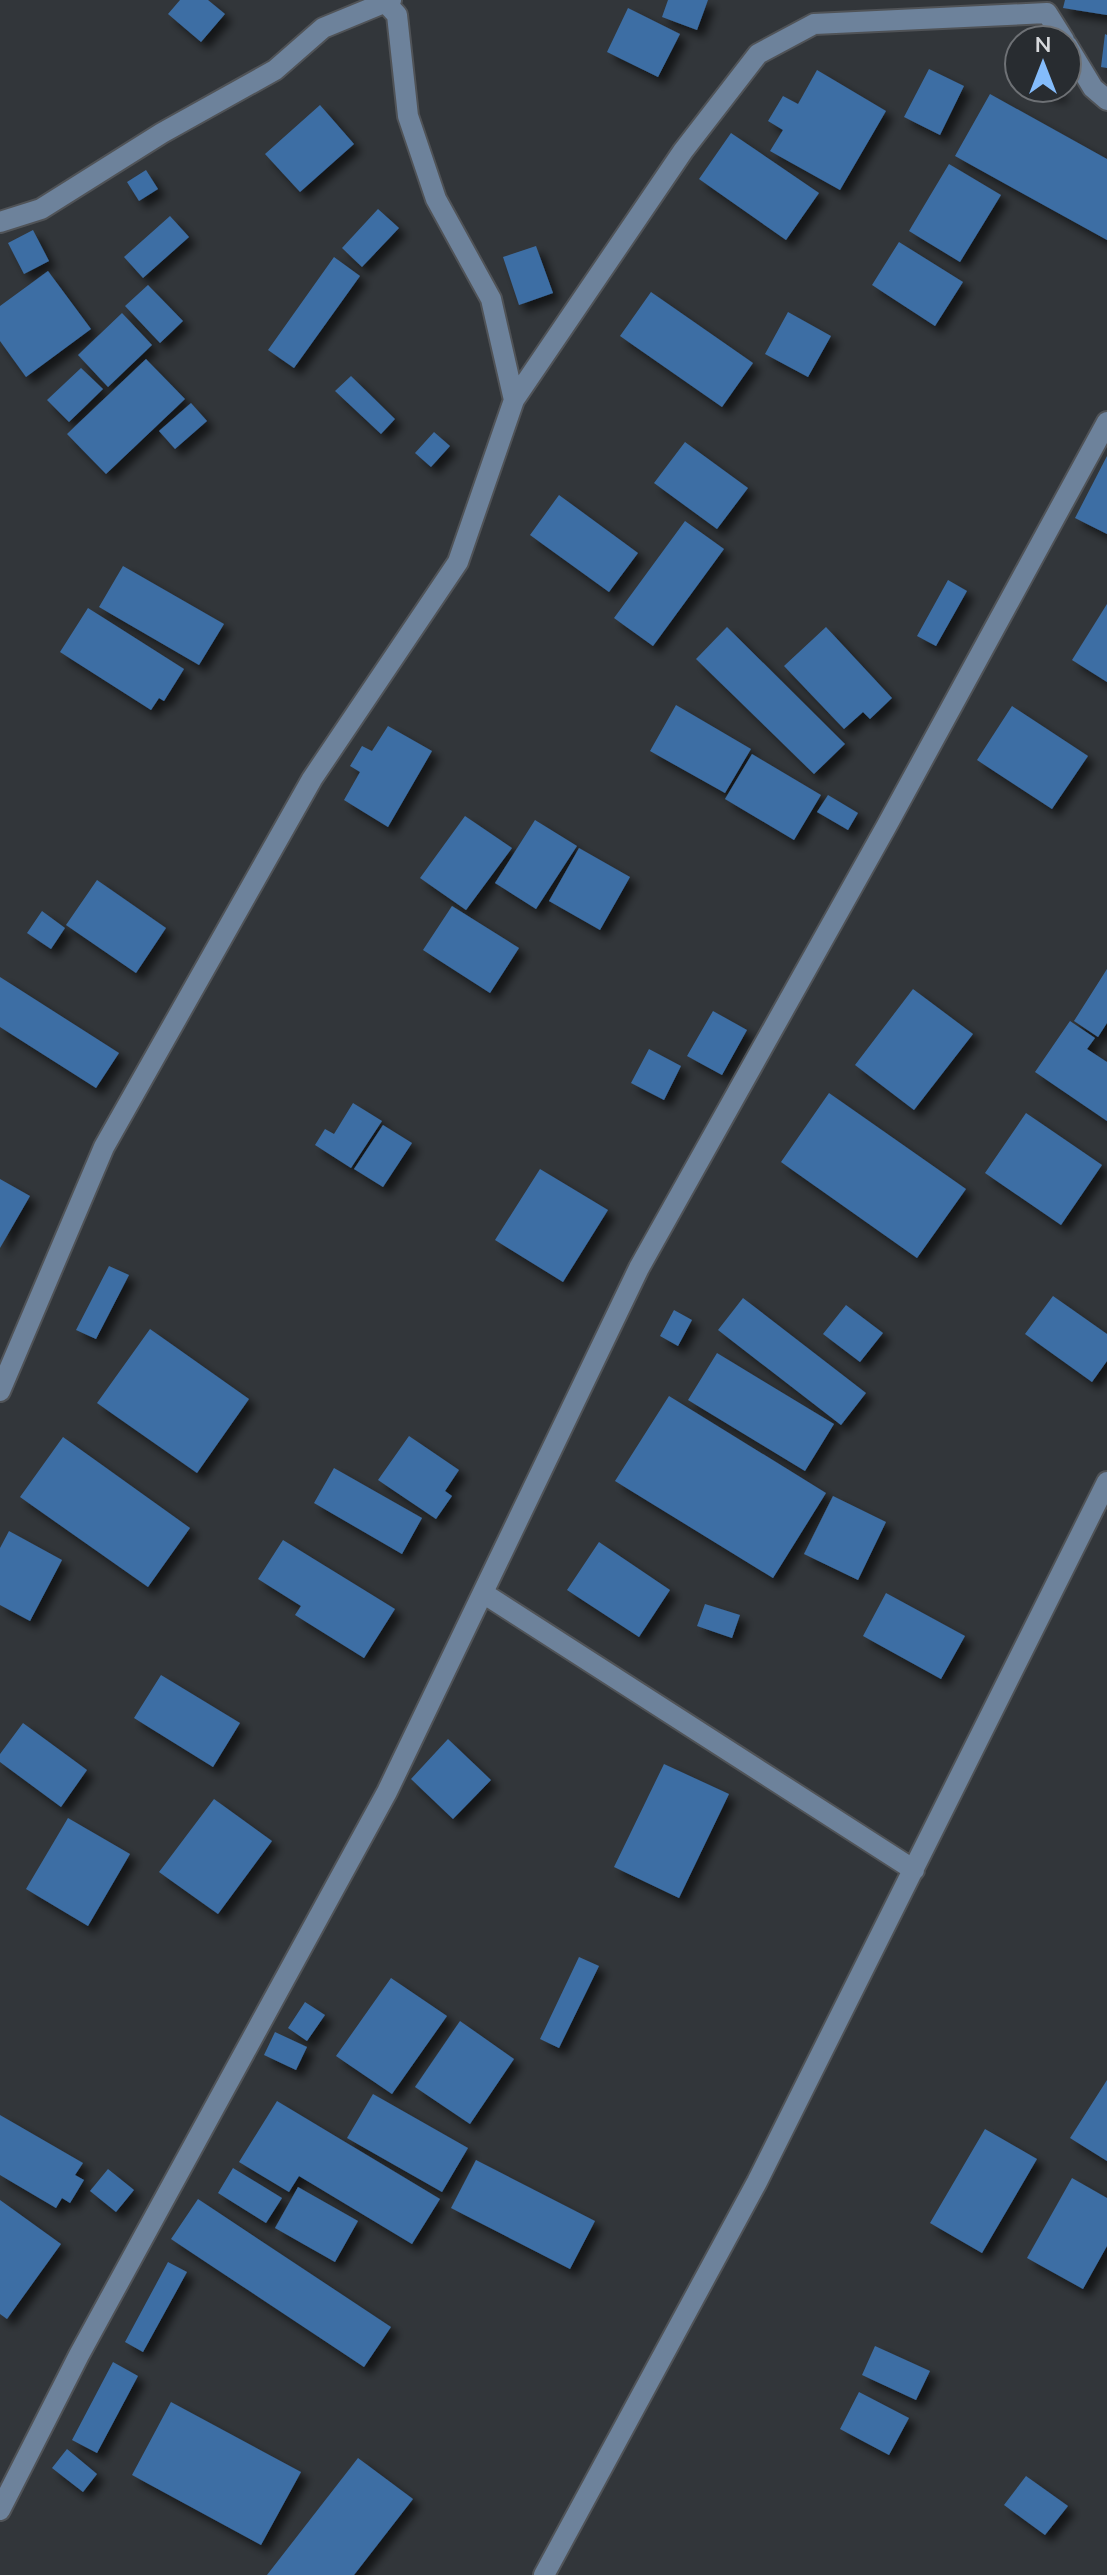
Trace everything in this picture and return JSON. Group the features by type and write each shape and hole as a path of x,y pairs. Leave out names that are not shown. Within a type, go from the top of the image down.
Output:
{"street":[{"path":"0,222 41,209 162,133 275,70 323,28 388,2 397,15 408,116 436,199 491,299 514,400"},
{"path":"0,1391 104,1147 312,779 458,562 514,400 683,151 758,54 814,24 1047,13 1054,24"},
{"path":"1083,72 1093,88 1107,100"},
{"path":"0,2510 86,2341 387,1792 639,1268 879,841 1107,422"},
{"path":"544,2575 757,2182 1107,1482"},
{"path":"483,1593 914,1870"}],"building":[{"path":"180,0 208,0 225,14 201,42 168,14"},
{"path":"668,0 708,0 697,30 662,17"},
{"path":"1065,0 1107,0 1107,15 1063,8"},
{"path":"628,8 680,34 658,77 607,52"},
{"path":"1107,35 1107,68 1101,67"},
{"path":"929,69 964,86 940,135 904,117"},
{"path":"817,70 886,111 840,190 770,151 783,130 768,121 783,96 798,104"},
{"path":"990,94 1003,104 1107,159 1107,240 955,156"},
{"path":"320,105 354,144 300,192 265,154"},
{"path":"731,133 819,193 786,240 699,179"},
{"path":"949,164 1001,195 960,262 909,231"},
{"path":"146,170 158,189 139,201 127,182"},
{"path":"378,209 399,228 362,267 342,248"},
{"path":"170,216 189,237 143,278 124,257"},
{"path":"33,230 49,261 24,274 8,243"},
{"path":"899,242 963,282 935,326 872,285"},
{"path":"536,246 553,293 519,305 503,257"},
{"path":"334,257 360,276 294,368 268,350"},
{"path":"48,271 91,329 26,377 0,341 0,306"},
{"path":"148,285 183,321 160,343 125,306"},
{"path":"651,292 753,363 722,407 620,336"},
{"path":"788,312 831,336 808,377 765,354"},
{"path":"122,313 152,345 108,387 78,355"},
{"path":"146,359 185,399 106,474 67,434"},
{"path":"81,368 103,389 69,422 47,400"},
{"path":"351,376 395,419 381,434 335,391"},
{"path":"191,403 207,421 175,449 159,431"},
{"path":"434,432 450,446 431,467 415,453"},
{"path":"685,442 748,488 717,529 654,483"},
{"path":"1107,456 1107,534 1075,518"},
{"path":"559,495 638,553 609,592 530,535"},
{"path":"685,521 724,549 653,646 614,618"},
{"path":"123,566 224,624 199,665 99,607"},
{"path":"948,580 967,591 936,646 917,636"},
{"path":"1107,604 1107,682 1072,660"},
{"path":"88,608 184,669 164,701 159,698 151,710 60,652"},
{"path":"727,627 845,744 814,774 696,659"},
{"path":"826,627 892,698 870,719 863,712 844,729 784,666"},
{"path":"676,705 751,749 725,793 650,751"},
{"path":"1012,706 1088,756 1052,809 977,760"},
{"path":"388,726 432,751 388,827 344,800 360,772 350,766 362,746 372,751"},
{"path":"752,754 821,795 794,840 725,799"},
{"path":"828,795 858,813 848,830 817,812"},
{"path":"465,816 512,848 466,910 420,878"},
{"path":"535,820 577,846 536,909 495,883"},
{"path":"579,848 630,877 600,930 549,901"},
{"path":"97,880 166,928 136,973 66,925"},
{"path":"452,906 519,948 490,993 423,950"},
{"path":"42,911 65,928 51,949 27,933"},
{"path":"1107,969 1107,1023 1098,1037 1074,1021"},
{"path":"0,977 119,1053 96,1088 0,1027"},
{"path":"913,989 973,1034 914,1110 855,1065"},
{"path":"713,1011 747,1030 722,1075 687,1056"},
{"path":"1070,1021 1095,1038 1087,1049 1107,1062 1107,1121 1035,1072"},
{"path":"649,1049 681,1066 664,1100 631,1083"},
{"path":"829,1093 966,1189 917,1258 781,1162"},
{"path":"353,1103 382,1121 351,1168 315,1145 325,1129 334,1134"},
{"path":"1026,1113 1102,1165 1061,1225 985,1173"},
{"path":"383,1125 412,1143 383,1187 354,1169"},
{"path":"540,1169 608,1210 563,1282 495,1240"},
{"path":"0,1179 30,1196 0,1248"},
{"path":"109,1266 129,1275 96,1339 76,1330"},
{"path":"1053,1296 1107,1334 1107,1361 1092,1382 1025,1334"},
{"path":"743,1298 866,1393 841,1425 718,1330"},
{"path":"846,1305 883,1333 860,1362 823,1334"},
{"path":"674,1310 692,1320 678,1346 660,1336"},
{"path":"150,1329 249,1399 197,1473 97,1403"},
{"path":"717,1353 834,1424 805,1471 688,1400"},
{"path":"669,1396 826,1493 773,1578 615,1481"},
{"path":"409,1436 459,1470 445,1491 452,1496 436,1519 378,1480"},
{"path":"63,1437 190,1528 148,1587 20,1497"},
{"path":"334,1468 422,1518 402,1554 314,1503"},
{"path":"833,1496 886,1522 858,1580 804,1554"},
{"path":"9,1531 62,1560 30,1621 0,1605 0,1548"},
{"path":"283,1540 395,1609 364,1658 295,1615 301,1606 258,1579"},
{"path":"599,1542 670,1590 639,1637 567,1590"},
{"path":"886,1593 965,1636 941,1679 863,1636"},
{"path":"705,1604 740,1615 732,1638 697,1626"},
{"path":"161,1675 240,1723 213,1767 134,1718"},
{"path":"23,1723 87,1770 61,1807 0,1762 0,1754"},
{"path":"448,1739 491,1780 453,1819 411,1779"},
{"path":"664,1764 729,1794 679,1898 614,1867"},
{"path":"214,1799 272,1841 218,1914 159,1872"},
{"path":"68,1818 130,1854 88,1926 26,1889"},
{"path":"579,1957 599,1966 559,2048 540,2039"},
{"path":"391,1978 447,2016 392,2094 336,2056"},
{"path":"305,2002 325,2015 307,2041 288,2028"},
{"path":"460,2021 514,2059 470,2124 415,2087"},
{"path":"275,2032 307,2047 296,2070 264,2055"},
{"path":"1107,2080 1107,2161 1070,2138"},
{"path":"373,2094 468,2148 442,2192 347,2138"},
{"path":"277,2101 440,2199 412,2244 299,2176 289,2192 239,2162"},
{"path":"0,2115 83,2163 75,2175 84,2180 70,2203 62,2198 56,2208 0,2175"},
{"path":"985,2129 1037,2159 982,2253 930,2223"},
{"path":"476,2160 595,2221 570,2269 451,2208"},
{"path":"233,2168 282,2198 266,2223 218,2193"},
{"path":"108,2169 134,2190 116,2212 90,2191"},
{"path":"1072,2178 1107,2198 1107,2246 1083,2289 1027,2258"},
{"path":"298,2187 358,2221 335,2262 275,2228"},
{"path":"198,2199 391,2327 364,2367 171,2239"},
{"path":"0,2200 61,2244 7,2319 0,2314"},
{"path":"168,2262 187,2272 143,2352 125,2342"},
{"path":"875,2346 930,2371 916,2400 862,2375"},
{"path":"113,2362 138,2376 97,2453 72,2440"},
{"path":"859,2392 909,2418 889,2455 840,2429"},
{"path":"171,2402 301,2472 261,2545 132,2475"},
{"path":"67,2449 97,2474 83,2492 52,2468"},
{"path":"358,2458 413,2499 354,2575 267,2575"},
{"path":"1026,2476 1068,2506 1045,2535 1004,2505"}]}
